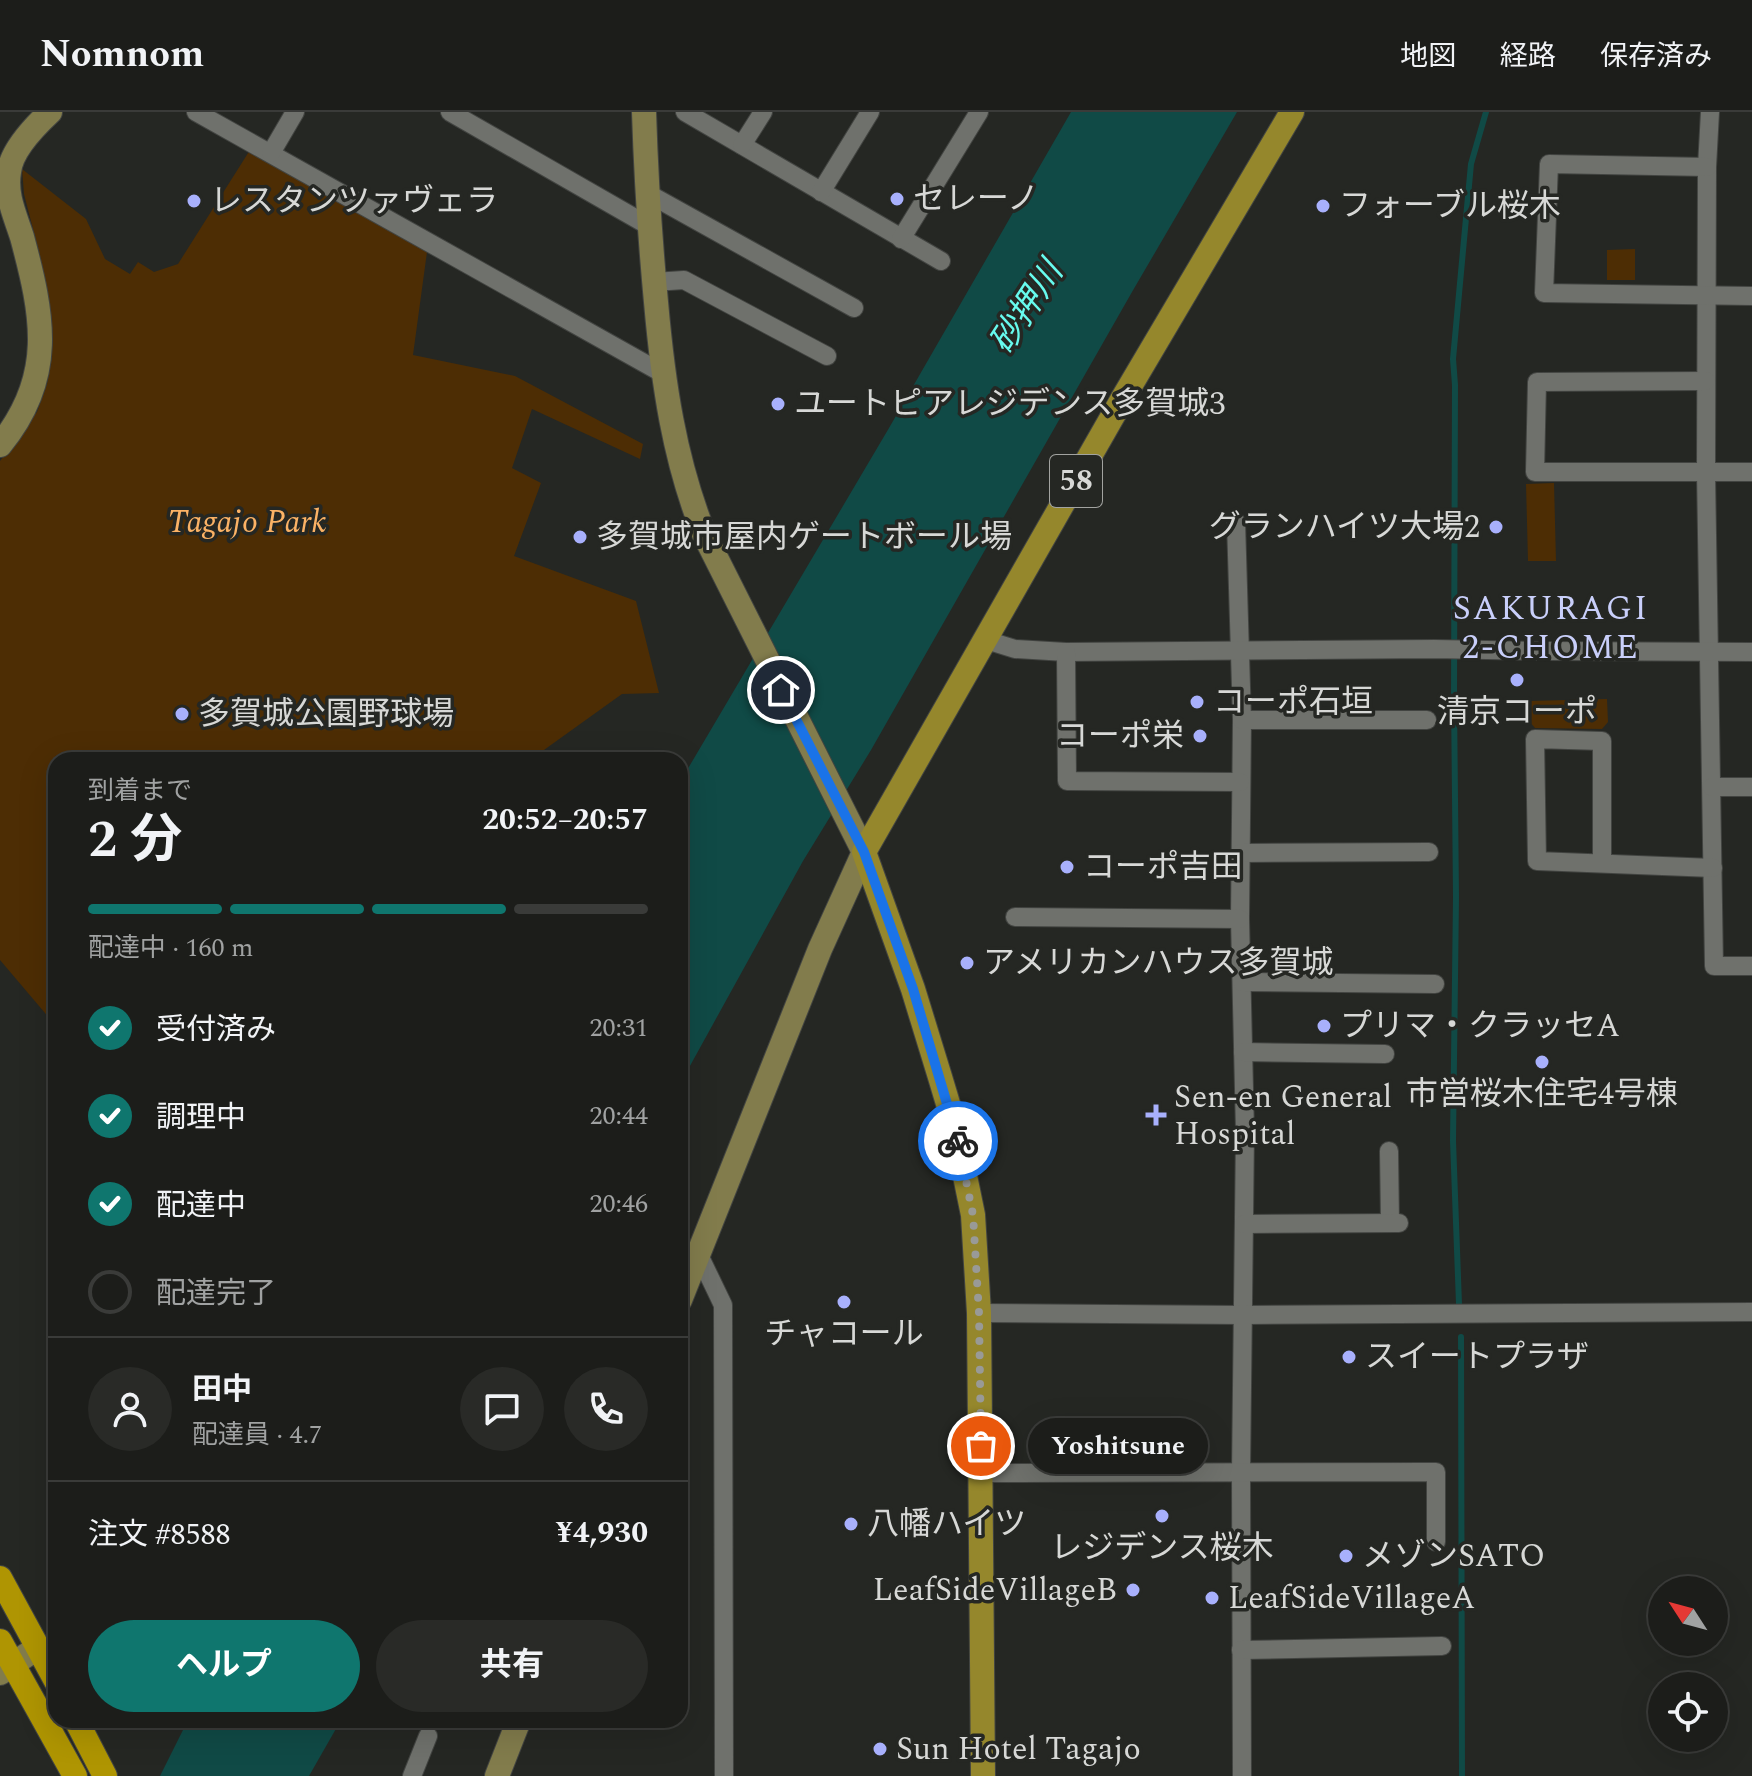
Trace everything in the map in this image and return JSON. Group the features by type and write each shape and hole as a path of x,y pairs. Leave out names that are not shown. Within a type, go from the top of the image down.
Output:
{"highway":[{"path":"0,1578 48,1667"},
{"path":"0,1641 6,1668 75,1776"},
{"path":"80,1728 105,1776"}],"main road":[{"name":"58","path":"864,852 1123,398 1292,112"},
{"path":"864,852 913,989 955,1127 973,1215 979,1313 982,1473 983,1776"}],"street":[{"path":"0,445 28,403 39,368 41,341 35,284 9,201 7,154 50,112"},
{"path":"196,112 662,373"},
{"path":"271,153 295,112"},
{"path":"450,112 649,226"},
{"path":"644,112 649,226 662,373 689,496 704,534 756,640 864,852 820,949 688,1279"},
{"path":"685,112 941,261"},
{"path":"742,145 763,112"},
{"path":"821,192 870,112"},
{"path":"901,239 979,112"},
{"path":"1710,112 1706,473 1714,966 1752,966"},
{"path":"1707,167 1549,164 1544,293 1752,296"},
{"path":"647,193 854,308"},
{"path":"654,282 684,280 827,356"},
{"path":"1706,381 1537,382 1535,472 1752,472"},
{"path":"1236,522 1242,720 1242,1776"},
{"path":"986,640 1015,649 1066,652 1434,649 1752,652"},
{"path":"1066,652 1067,781 1240,782"},
{"path":"1242,720 1427,720"},
{"path":"1602,863 1602,741 1535,739 1537,861 1713,868"},
{"path":"1712,787 1752,787"},
{"path":"1241,853 1429,852"},
{"path":"1015,917 1240,919"},
{"path":"1242,982 1435,984"},
{"path":"1243,1052 1385,1054"},
{"path":"1244,1224 1394,1223 1389,1151"},
{"path":"698,1253 723,1305 724,1776"},
{"path":"979,1313 1752,1312"},
{"path":"982,1473 1436,1472 1436,1542"},
{"path":"1241,1650 1442,1646"},
{"path":"6,1668 37,1648"},
{"path":"497,1776 516,1728"},
{"path":"412,1776 428,1736"}],"green space":[{"name":"Tagajo Park","path":"250,150 427,252 413,355 515,376 643,444 640,459 532,409 512,468 541,483 514,556 636,601 659,693 622,694 541,752 48,752 48,1017 0,960 0,461 37,412 47,384 52,356 50,313 24,194 22,169 86,219 105,259 130,274 138,262 154,272 178,264"},
{"path":"1635,249 1635,280 1607,280 1607,250"},
{"path":"1554,483 1556,561 1528,561 1526,484"},
{"path":"1607,699 1608,722 1602,729 1535,728 1529,721 1529,701"}],"water":[{"name":"砂押川","path":"1071,112 1237,112 871,750 803,861 688,1069 688,768"},
{"path":"184,1728 336,1728 309,1776 160,1776"}],"waterway":[{"path":"1459,1304 1453,1141 1456,897 1453,359 1471,164 1486,112"},
{"path":"1461,1337 1462,1776"}],"way so far":[{"path":"958,1141 973,1215 979,1313 981,1446"}],"place":[{"name":"セレーノ","path":"897,199"},
{"name":"レスタンツァヴェラ","path":"194,201"},
{"name":"フォーブル桜木","path":"1323,206"},
{"name":"ユートピアレジデンス多賀城3","path":"778,404"},
{"name":"グランハイツ大場2","path":"1496,527"},
{"name":"多賀城市屋内ゲートボール場","path":"580,537"},
{"name":"清京コーポ","path":"1517,680"},
{"name":"コーポ石垣","path":"1197,702"},
{"name":"多賀城公園野球場","path":"182,714"},
{"name":"コーポ栄","path":"1200,736"},
{"name":"コーポ吉田","path":"1067,867"},
{"name":"アメリカンハウス多賀城","path":"967,963"},
{"name":"プリマ・クラッセA","path":"1324,1026"},
{"name":"市営桜木住宅4号棟","path":"1542,1062"},
{"name":"Sen-en General Hospital","path":"1156,1115"},
{"name":"チャコール","path":"844,1302"},
{"name":"スイートプラザ","path":"1349,1357"},
{"name":"Yoshitsune","path":"981,1446"},
{"name":"レジデンス桜木","path":"1162,1516"},
{"name":"八幡ハイツ","path":"851,1524"},
{"name":"メゾンSATO","path":"1346,1556"},
{"name":"LeafSideVillageB","path":"1133,1590"},
{"name":"LeafSideVillageA","path":"1212,1598"},
{"name":"Sun Hotel Tagajo","path":"880,1749"}],"district":[{"name":"SAKURAGI 2-CHOME","path":"1551,628"}],"route":[{"path":"781,690 864,852 913,989 958,1141"}]}
